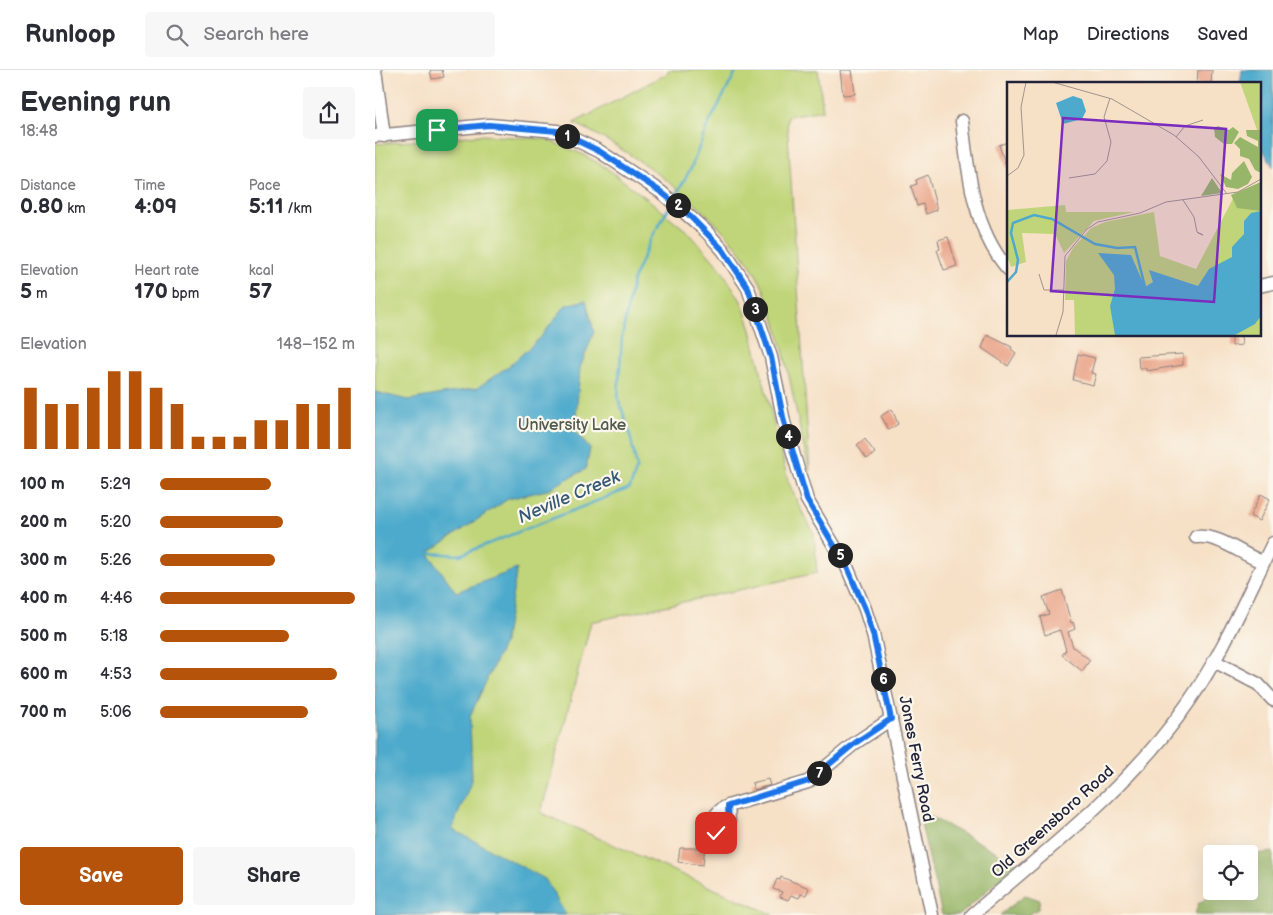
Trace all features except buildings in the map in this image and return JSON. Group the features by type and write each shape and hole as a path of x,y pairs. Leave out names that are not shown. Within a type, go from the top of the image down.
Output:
{"street":[{"path":"375,70 380,136"},
{"path":"962,121 976,204 987,238 1007,268"},
{"name":"Jones Ferry Road","path":"380,136 489,125 557,131 599,151 661,192 684,210 723,250 748,288 771,357 798,474 807,500 847,567 865,609 873,634 932,915"},
{"path":"1196,536 1221,541 1263,562"},
{"name":"Old Greensboro Road","path":"972,915 1096,810 1117,789 1175,721 1215,661 1273,543"},
{"path":"1215,661 1258,684 1273,700"},
{"path":"728,806 809,781 855,743 891,719"}],"green space":[{"path":"668,70 818,70 823,110 788,116 787,120 810,471 778,332 763,288 749,263 730,239 681,192 626,152 574,123 668,73"},
{"name":"University Lake","path":"481,135 545,139 582,154 605,167 689,233 721,269 741,301 750,326 788,481 814,533 817,573 591,622 541,813 774,915 375,915 375,144"},
{"path":"918,810 1017,863 960,915 942,915"},
{"path":"1273,852 1272,915 1195,915 1198,904 1204,900 1258,900 1258,854"},
{"path":"1025,895 1040,900 1038,909 1028,915 1000,915"}],"water":[{"path":"1242,70 1273,70 1273,167 1261,146 1261,82 1240,82"},
{"name":"University Lake","path":"586,300 594,332 580,368 575,431 590,449 586,469 547,490 508,499 428,553 456,592 517,569 504,643 470,716 472,780 452,829 545,879 566,915 375,915 375,392 408,400 477,388 510,365 540,338 566,305"}],"waterway":[{"name":"Neville Creek","path":"674,199 691,168 707,127 737,70"},
{"name":"Neville Creek","path":"425,555 428,553 460,555 630,488 637,468 630,435 618,397 622,337 633,280 651,239 670,206"}],"route":[{"path":"437,130 489,125 557,131 599,151 661,192 684,210 723,250 748,288 771,357 784,422 798,474 807,500 847,567 865,609 873,634 891,719 855,743 809,781 728,806 729,823 727,828 723,832 716,833"}]}
